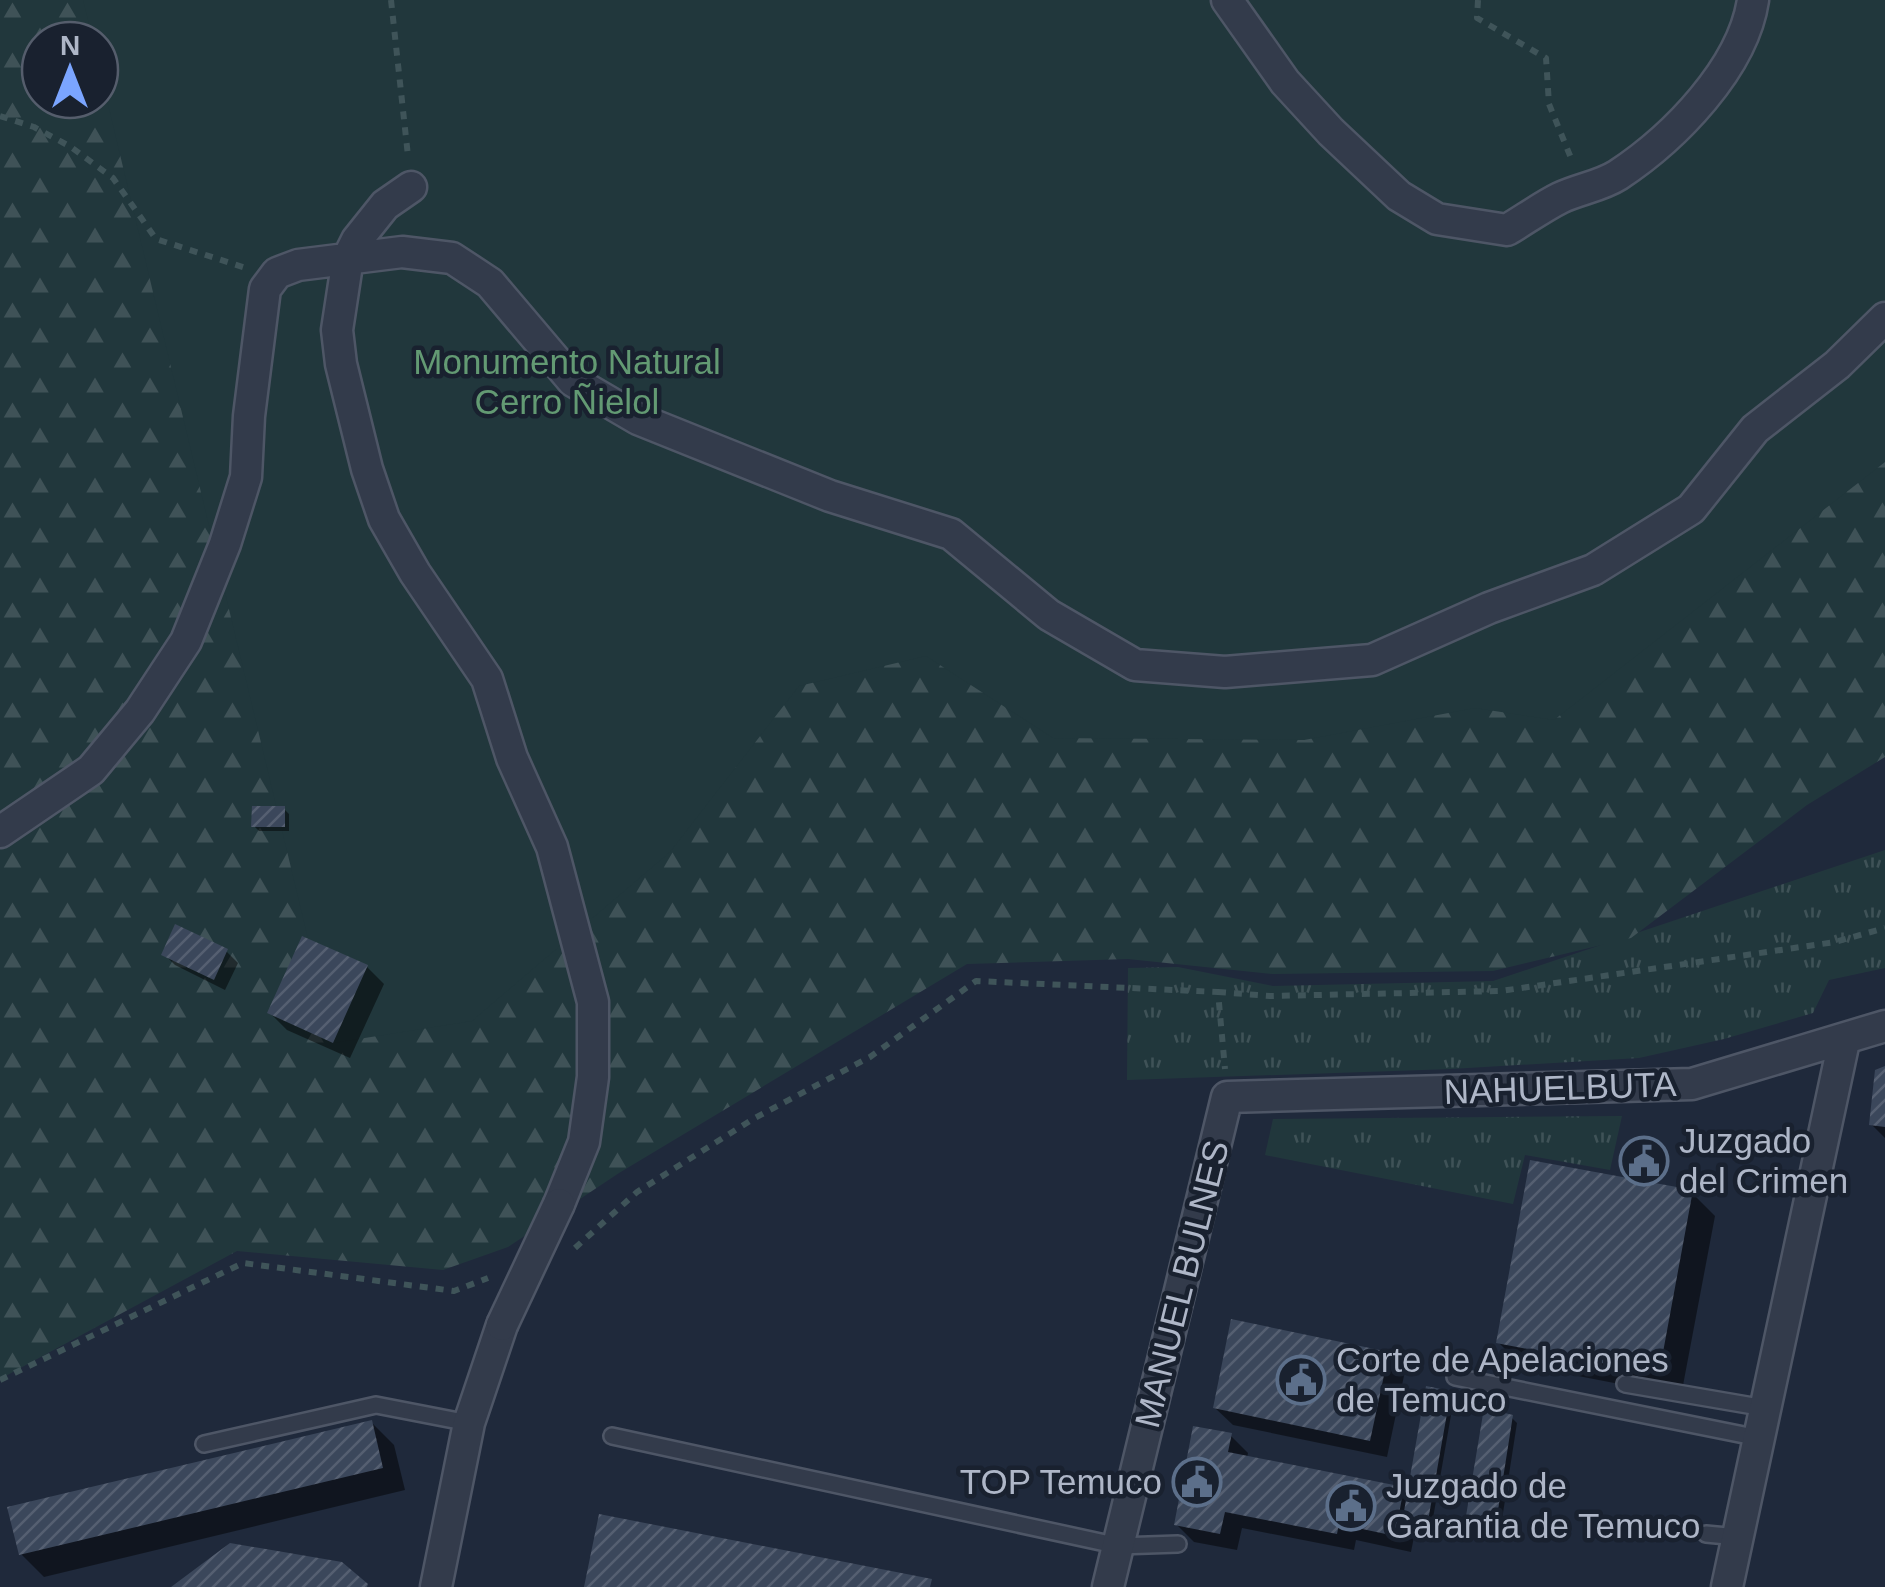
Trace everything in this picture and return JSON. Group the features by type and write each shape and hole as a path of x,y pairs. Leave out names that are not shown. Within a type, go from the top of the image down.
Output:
{"street":[{"path":"1227,0 1285,82 1330,132 1399,196 1437,219 1507,230 1562,197 1616,176 1668,134 1712,91 1750,20 1753,0"},
{"path":"411,187 385,205 348,258 337,330 348,402 384,519 415,573 487,679 512,758 552,847 593,1002 593,1077 584,1142 502,1326 469,1422 436,1587"},
{"path":"0,832 90,770 140,711 186,641 225,544 246,478 249,416 266,288 276,273 298,266 402,252 452,258 490,283 573,382 638,419 830,496 951,534 1048,616 1135,664 1225,672 1372,660 1489,608 1593,570 1690,509 1755,430 1837,365 1885,318"},
{"name":"NAHUELBUTA","path":"1227,1097 1692,1084 1885,1026"},
{"path":"1727,1587 1844,1040"},
{"name":"MANUEL BULNES","path":"1108,1587 1227,1097"}],"lane":[{"path":"1455,1377 1762,1423"},
{"path":"1625,1384 1762,1423"},
{"path":"204,1444 376,1406 469,1422"},
{"path":"612,1436 1118,1546 1178,1544"},
{"path":"1706,1534 1738,1537"}],"path":[{"path":"392,0 411,187"},
{"path":"1478,0 1477,18 1546,58 1548,104 1584,189"},
{"path":"0,116 71,147 113,178 156,239 276,273"},
{"path":"559,1254 577,1247 637,1192 754,1119 870,1056 976,981 1270,996 1501,992 1835,942 1885,928"},
{"path":"1218,992 1227,1097"},
{"path":"0,1380 243,1263 454,1290 489,1278"}],"green space":[{"name":"Monumento Natural Cerro Ñielol","path":"0,0 1885,0 1885,757 1807,805 1631,938 1493,971 1273,974 1128,959 967,964 619,1173 508,1247 443,1270 237,1251 0,1379"},
{"name":"Monumento Natural Cerro Ñielol","path":"83,0 1885,0 1885,462 1554,720 1475,708 1304,740 1053,738 926,656 799,686 670,852 472,1021 333,1043 112,120 120,120 120,20 88,20"},
{"path":"1885,850 1885,968 1829,980 1813,1013 1639,1058 1127,1080 1128,968 1178,967 1273,986 1493,981"},
{"path":"1622,1116 1610,1170 1525,1155 1513,1204 1265,1155 1273,1119"}],"building":[{"path":"252,806 285,806 285,827 251,827"},
{"path":"175,924 228,949 214,980 161,955"},
{"path":"302,936 368,965 333,1043 267,1013"},
{"path":"1885,1066 1885,1127 1869,1125 1875,1070"},
{"path":"1530,1160 1693,1190 1659,1374 1496,1343"},
{"name":"Corte de Apelaciones de Temuco","path":"1231,1319 1389,1352 1370,1441 1213,1408"},
{"path":"1426,1386 1451,1391 1428,1521 1403,1517"},
{"path":"1484,1408 1513,1415 1496,1523 1466,1516"},
{"path":"372,1420 383,1468 19,1555 7,1507"},
{"path":"1193,1426 1232,1433 1228,1452 1404,1487 1395,1536 1339,1524 1337,1534 1225,1512 1220,1534 1174,1525"},
{"path":"599,1514 932,1579 930,1587 584,1587"},
{"path":"230,1543 342,1562 368,1584 171,1587"}],"place":[{"name":"Juzgado del Crimen","path":"1644,1161"},
{"name":"Corte de Apelaciones de Temuco","path":"1301,1380"},
{"name":"TOP Temuco","path":"1197,1482"},
{"name":"Juzgado de Garantia de Temuco","path":"1351,1506"}]}
